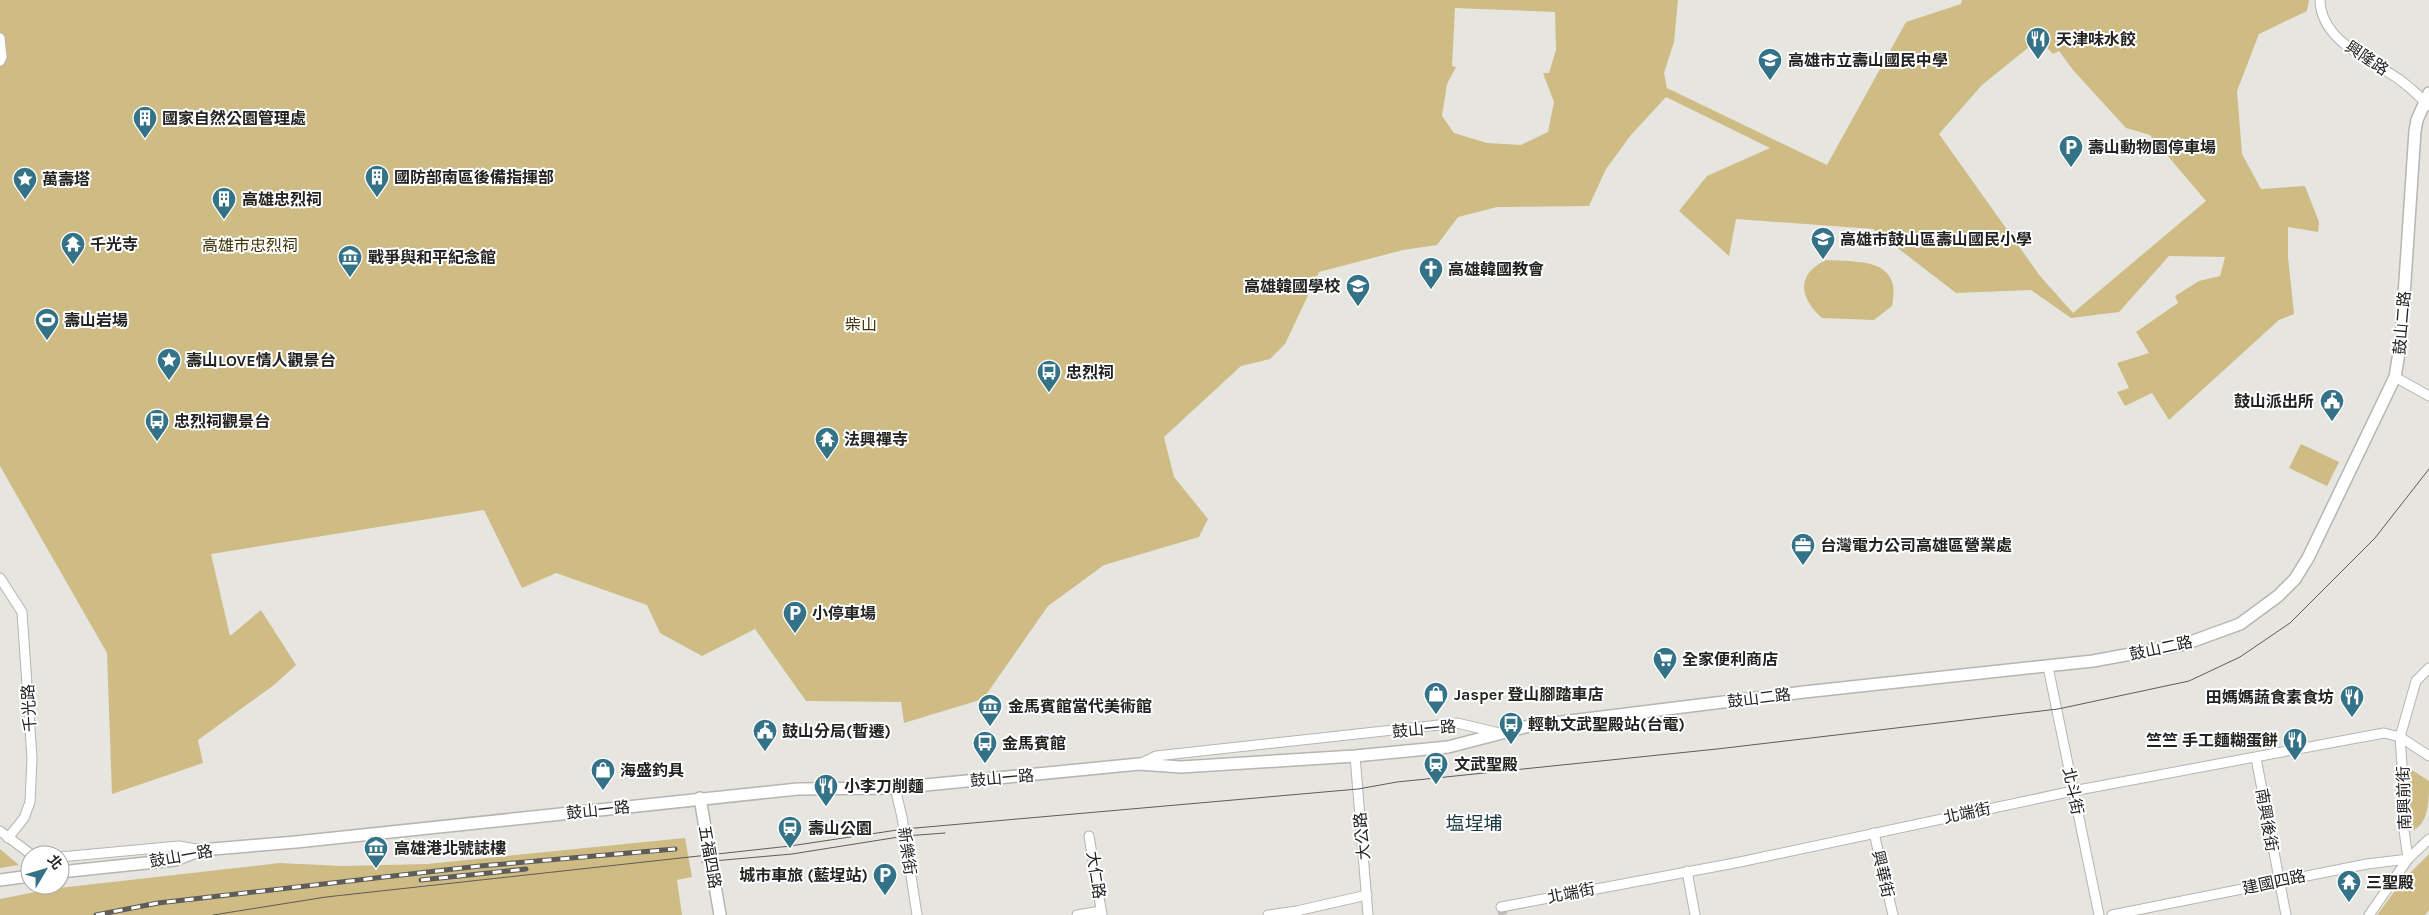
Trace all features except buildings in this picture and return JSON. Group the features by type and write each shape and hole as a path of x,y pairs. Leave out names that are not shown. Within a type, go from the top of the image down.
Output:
{"street":[{"name":"興隆路","path":"2320,0 2325,20 2336,36 2350,49 2428,100"},
{"path":"0,38 2,57 0,61"},
{"name":"鼓山二路","path":"1499,734 1529,726 1715,703 2048,667 2185,644 2240,624 2278,596 2295,579 2308,558 2395,377 2401,341 2415,131 2417,120 2428,100"},
{"path":"2395,377 2429,396"},
{"name":"千光路","path":"0,578 22,612 32,758 30,802 24,818 8,838"},
{"name":"北斗街","path":"2048,667 2099,915"},
{"name":"南興前街","path":"2408,859 2403,824 2404,792 2400,738 2416,681 2429,668"},
{"name":"鼓山一路","path":"1139,764 1156,756 1457,723 1499,734"},
{"name":"北端街","path":"1501,907 1687,871 2073,791 2384,733 2400,738 2429,756"},
{"name":"鼓山一路","path":"70,871 176,860 201,850 305,841 700,798 798,789 896,788 1139,764 1182,767 1355,756 1460,746 1499,734"},
{"name":"大公路","path":"1355,756 1368,915"},
{"name":"南興後街","path":"2256,758 2278,882 2286,915"},
{"name":"新樂街","path":"896,788 917,915"},
{"name":"五福四路","path":"700,798 720,915"},
{"path":"0,831 20,846"},
{"name":"興華街","path":"1874,833 1893,915"},
{"name":"大仁路","path":"1089,836 1102,913"},
{"path":"2368,915 2408,859 2429,839"},
{"path":"70,856 179,846 201,850"},
{"name":"建國四路","path":"2112,915 2367,864 2408,859"},
{"path":"1687,871 1695,915"},
{"path":"0,880 20,877"},
{"path":"1268,915 1297,911 1366,895"},
{"path":"1077,915 1102,913"}],"green space":[{"name":"柴山","path":"0,0 1678,0 1674,42 1664,73 1667,88 1827,165 1906,22 1961,4 1962,0 2309,0 2307,11 2259,34 2237,91 2242,154 2261,189 2305,186 2319,222 2318,232 2288,227 2288,257 2294,314 2279,320 2169,420 2152,393 2125,406 2117,392 2129,388 2117,363 2149,353 2136,332 2178,303 2175,296 2199,281 2220,276 2225,257 2169,256 2119,312 2071,318 2031,290 1956,293 1873,229 1736,219 1729,256 1679,211 1707,176 1770,148 1666,97 1631,135 1606,169 1589,206 1497,207 1458,217 1437,245 1403,250 1319,272 1285,344 1270,359 1241,366 1164,437 1174,477 1208,519 1199,537 1104,565 1048,606 983,699 904,723 901,702 806,701 755,629 702,656 660,633 647,605 556,573 522,588 484,510 211,554 230,636 261,610 296,665 274,685 198,740 203,763 112,794 107,653 0,466","holes":["1455,8 1555,12 1556,50 1549,73 1543,73 1554,102 1548,132 1521,145 1487,143 1454,133 1442,116 1447,84 1456,67 1452,66","2039,39 2053,54 2059,51 2073,70 2126,128 2150,135 2206,201 2073,313 2040,276 1939,134 1982,85"]},
{"path":"1826,260 1864,263 1885,271 1891,279 1894,290 1892,306 1874,320 1822,318 1809,303 1804,287 1809,273"},
{"path":"2301,444 2339,462 2327,486 2289,468"},
{"path":"2412,770 2429,781 2425,816 2423,822 2414,830 2410,827 2409,773"},
{"path":"685,838 692,877 677,880 682,915 0,915 0,899 20,895 70,895 70,887 280,863 342,866 427,864"},
{"path":"0,849 19,865 0,868"},
{"path":"2429,854 2429,910 2425,915 2377,915 2403,880"}],"tunnel":[{"path":"1501,907 1503,915"}],"tram line":[{"path":"213,915 326,897 790,846 904,829 1358,789 1397,782 1717,749 2058,709 2189,681 2240,657 2290,623 2375,538 2429,469"},
{"path":"702,862 792,854 905,836 945,833"}],"railway":[{"path":"96,915 158,903 480,866 675,849"},
{"path":"421,880 526,869"}],"place":[{"name":"天津味水餃","path":"2038,60"},
{"name":"高雄市立壽山國民中學","path":"1770,81"},
{"name":"國家自然公園管理處","path":"145,139"},
{"name":"壽山動物園停車場","path":"2071,168"},
{"name":"國防部南區後備指揮部","path":"377,198"},
{"name":"萬壽塔","path":"25,200"},
{"name":"高雄忠烈祠","path":"224,220"},
{"name":"高雄市鼓山區壽山國民小學","path":"1823,260"},
{"name":"千光寺","path":"73,265"},
{"name":"戰爭與和平紀念館","path":"350,278"},
{"name":"高雄韓國教會","path":"1431,290"},
{"name":"高雄韓國學校","path":"1358,307"},
{"name":"壽山岩場","path":"47,341"},
{"name":"壽山LOVE情人觀景台","path":"169,381"},
{"name":"忠烈祠","path":"1049,393"},
{"name":"鼓山派出所","path":"2332,422"},
{"name":"忠烈祠觀景台","path":"157,442"},
{"name":"法興禪寺","path":"827,460"},
{"name":"台灣電力公司高雄區營業處","path":"1803,566"},
{"name":"小停車場","path":"795,634"},
{"name":"全家便利商店","path":"1665,680"},
{"name":"Jasper 登山腳踏車店","path":"1436,715"},
{"name":"田媽媽蔬食素食坊","path":"2352,718"},
{"name":"金馬賓館當代美術館","path":"990,727"},
{"name":"輕軌文武聖殿站(台電)","path":"1511,745"},
{"name":"鼓山分局(暫遷)","path":"765,752"},
{"name":"竺竺 手工麵糊蛋餅","path":"2295,761"},
{"name":"金馬賓館","path":"985,764"},
{"name":"文武聖殿","path":"1436,785"},
{"name":"海盛釣具","path":"603,791"},
{"name":"小李刀削麵","path":"826,807"},
{"name":"壽山公園","path":"790,849"},
{"name":"高雄港北號誌樓","path":"376,869"},
{"name":"城市車旅 (藍埕站)","path":"885,896"},
{"name":"三聖殿","path":"2349,903"}],"district":[{"name":"塩埕埔","path":"1474,824"}],"park label":[{"name":"高雄市忠烈祠","path":"250,245"}]}
